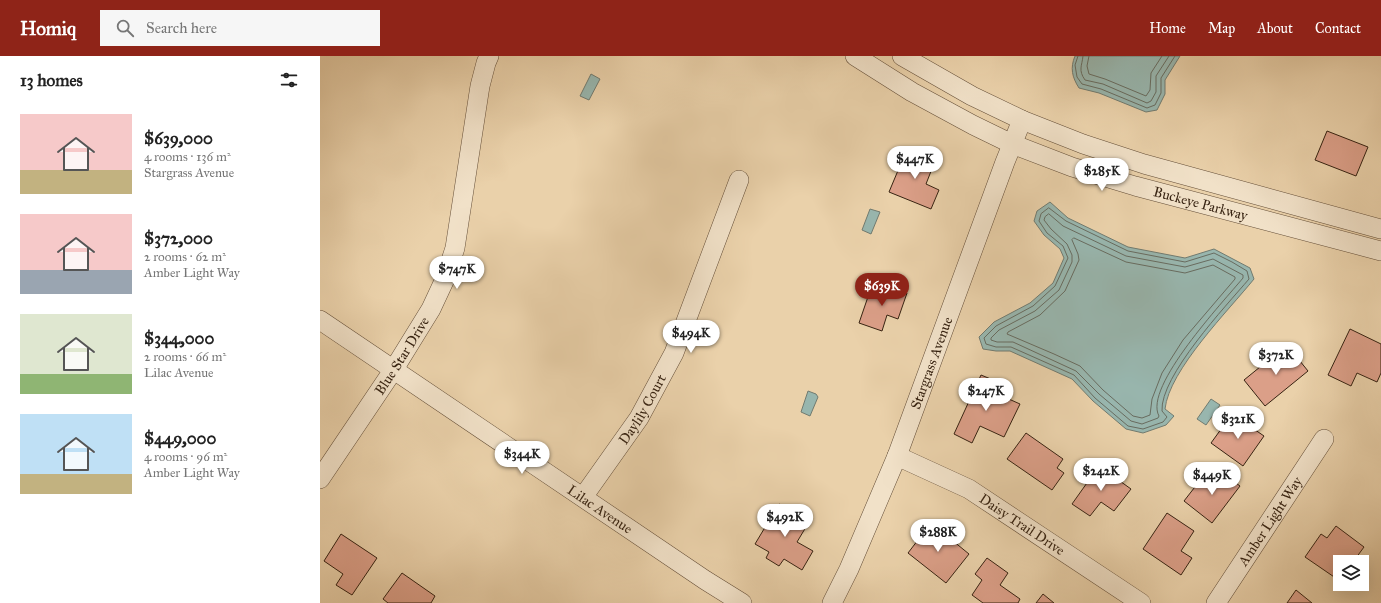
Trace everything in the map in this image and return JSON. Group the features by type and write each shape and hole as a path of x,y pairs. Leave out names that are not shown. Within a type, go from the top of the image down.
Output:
{"street":[{"name":"Blue Star Drive","path":"320,479 394,369 431,309 445,279 455,248 480,86 489,56"},
{"name":"Buckeye Parkway","path":"855,56 912,92 1012,144 1072,167 1135,186 1381,251"},
{"name":"Buckeye Parkway","path":"902,56 966,92 1022,120 1083,144 1144,164 1381,229"},
{"name":"Stargrass Avenue","path":"832,603 849,569 897,456 1022,120"},
{"name":"Daylily Court","path":"583,497 639,418 674,353 739,180"},
{"name":"Lilac Avenue","path":"320,320 705,580 742,603"},
{"name":"Amber Light Way","path":"1216,603 1324,439"},
{"name":"Daisy Trail Drive","path":"897,456 969,489 1141,603"}],"water":[{"path":"1075,56 1180,56 1165,80 1165,94 1157,110 1146,112 1099,93 1079,88 1072,72"},
{"path":"591,74 600,79 589,100 580,96"},
{"path":"1050,202 1068,218 1128,247 1185,258 1214,249 1250,268 1254,279 1216,323 1188,359 1177,377 1169,393 1165,409 1174,416 1166,425 1143,433 1126,429 1093,401 1072,379 1010,351 983,349 979,337 994,322 1030,303 1053,283 1064,258 1060,249 1044,235 1034,221 1037,211"},
{"path":"870,209 880,212 871,234 862,230"},
{"path":"808,391 816,394 818,397 810,416 801,412"},
{"path":"1211,399 1220,405 1206,425 1197,419"}],"building":[{"path":"1327,131 1368,147 1356,176 1315,160"},
{"path":"907,149 935,161 926,184 939,190 931,209 889,192"},
{"path":"889,287 907,293 898,319 887,315 882,331 859,323 871,288 887,293"},
{"path":"1350,329 1381,344 1381,373 1377,382 1357,373 1351,386 1328,375"},
{"path":"1287,345 1308,371 1265,406 1244,380"},
{"path":"981,375 998,382 993,392 1020,404 1004,437 980,426 972,443 954,434"},
{"path":"1232,414 1264,436 1243,466 1211,443"},
{"path":"1026,433 1063,459 1057,468 1064,473 1052,490 1007,459"},
{"path":"1099,466 1131,489 1114,511 1101,502 1090,516 1072,504"},
{"path":"1205,474 1218,484 1225,475 1240,486 1212,523 1184,501"},
{"path":"779,504 809,522 797,542 813,551 802,570 784,559 779,566 766,558 769,552 755,544"},
{"path":"1167,513 1194,531 1181,551 1192,558 1181,575 1143,549"},
{"path":"931,523 969,554 946,583 908,553"},
{"path":"1336,526 1364,547 1358,555 1333,555 1333,576 1305,557 1321,534 1327,538"},
{"path":"341,534 377,558 352,595 336,585 343,574 324,561"},
{"path":"987,558 1008,573 1000,585 1020,599 1018,603 983,603 972,595 982,580 975,574"},
{"path":"402,573 435,596 431,603 388,603 383,599"},
{"path":"1296,590 1312,603 1287,603"},
{"path":"1043,594 1054,603 1036,603"}]}
